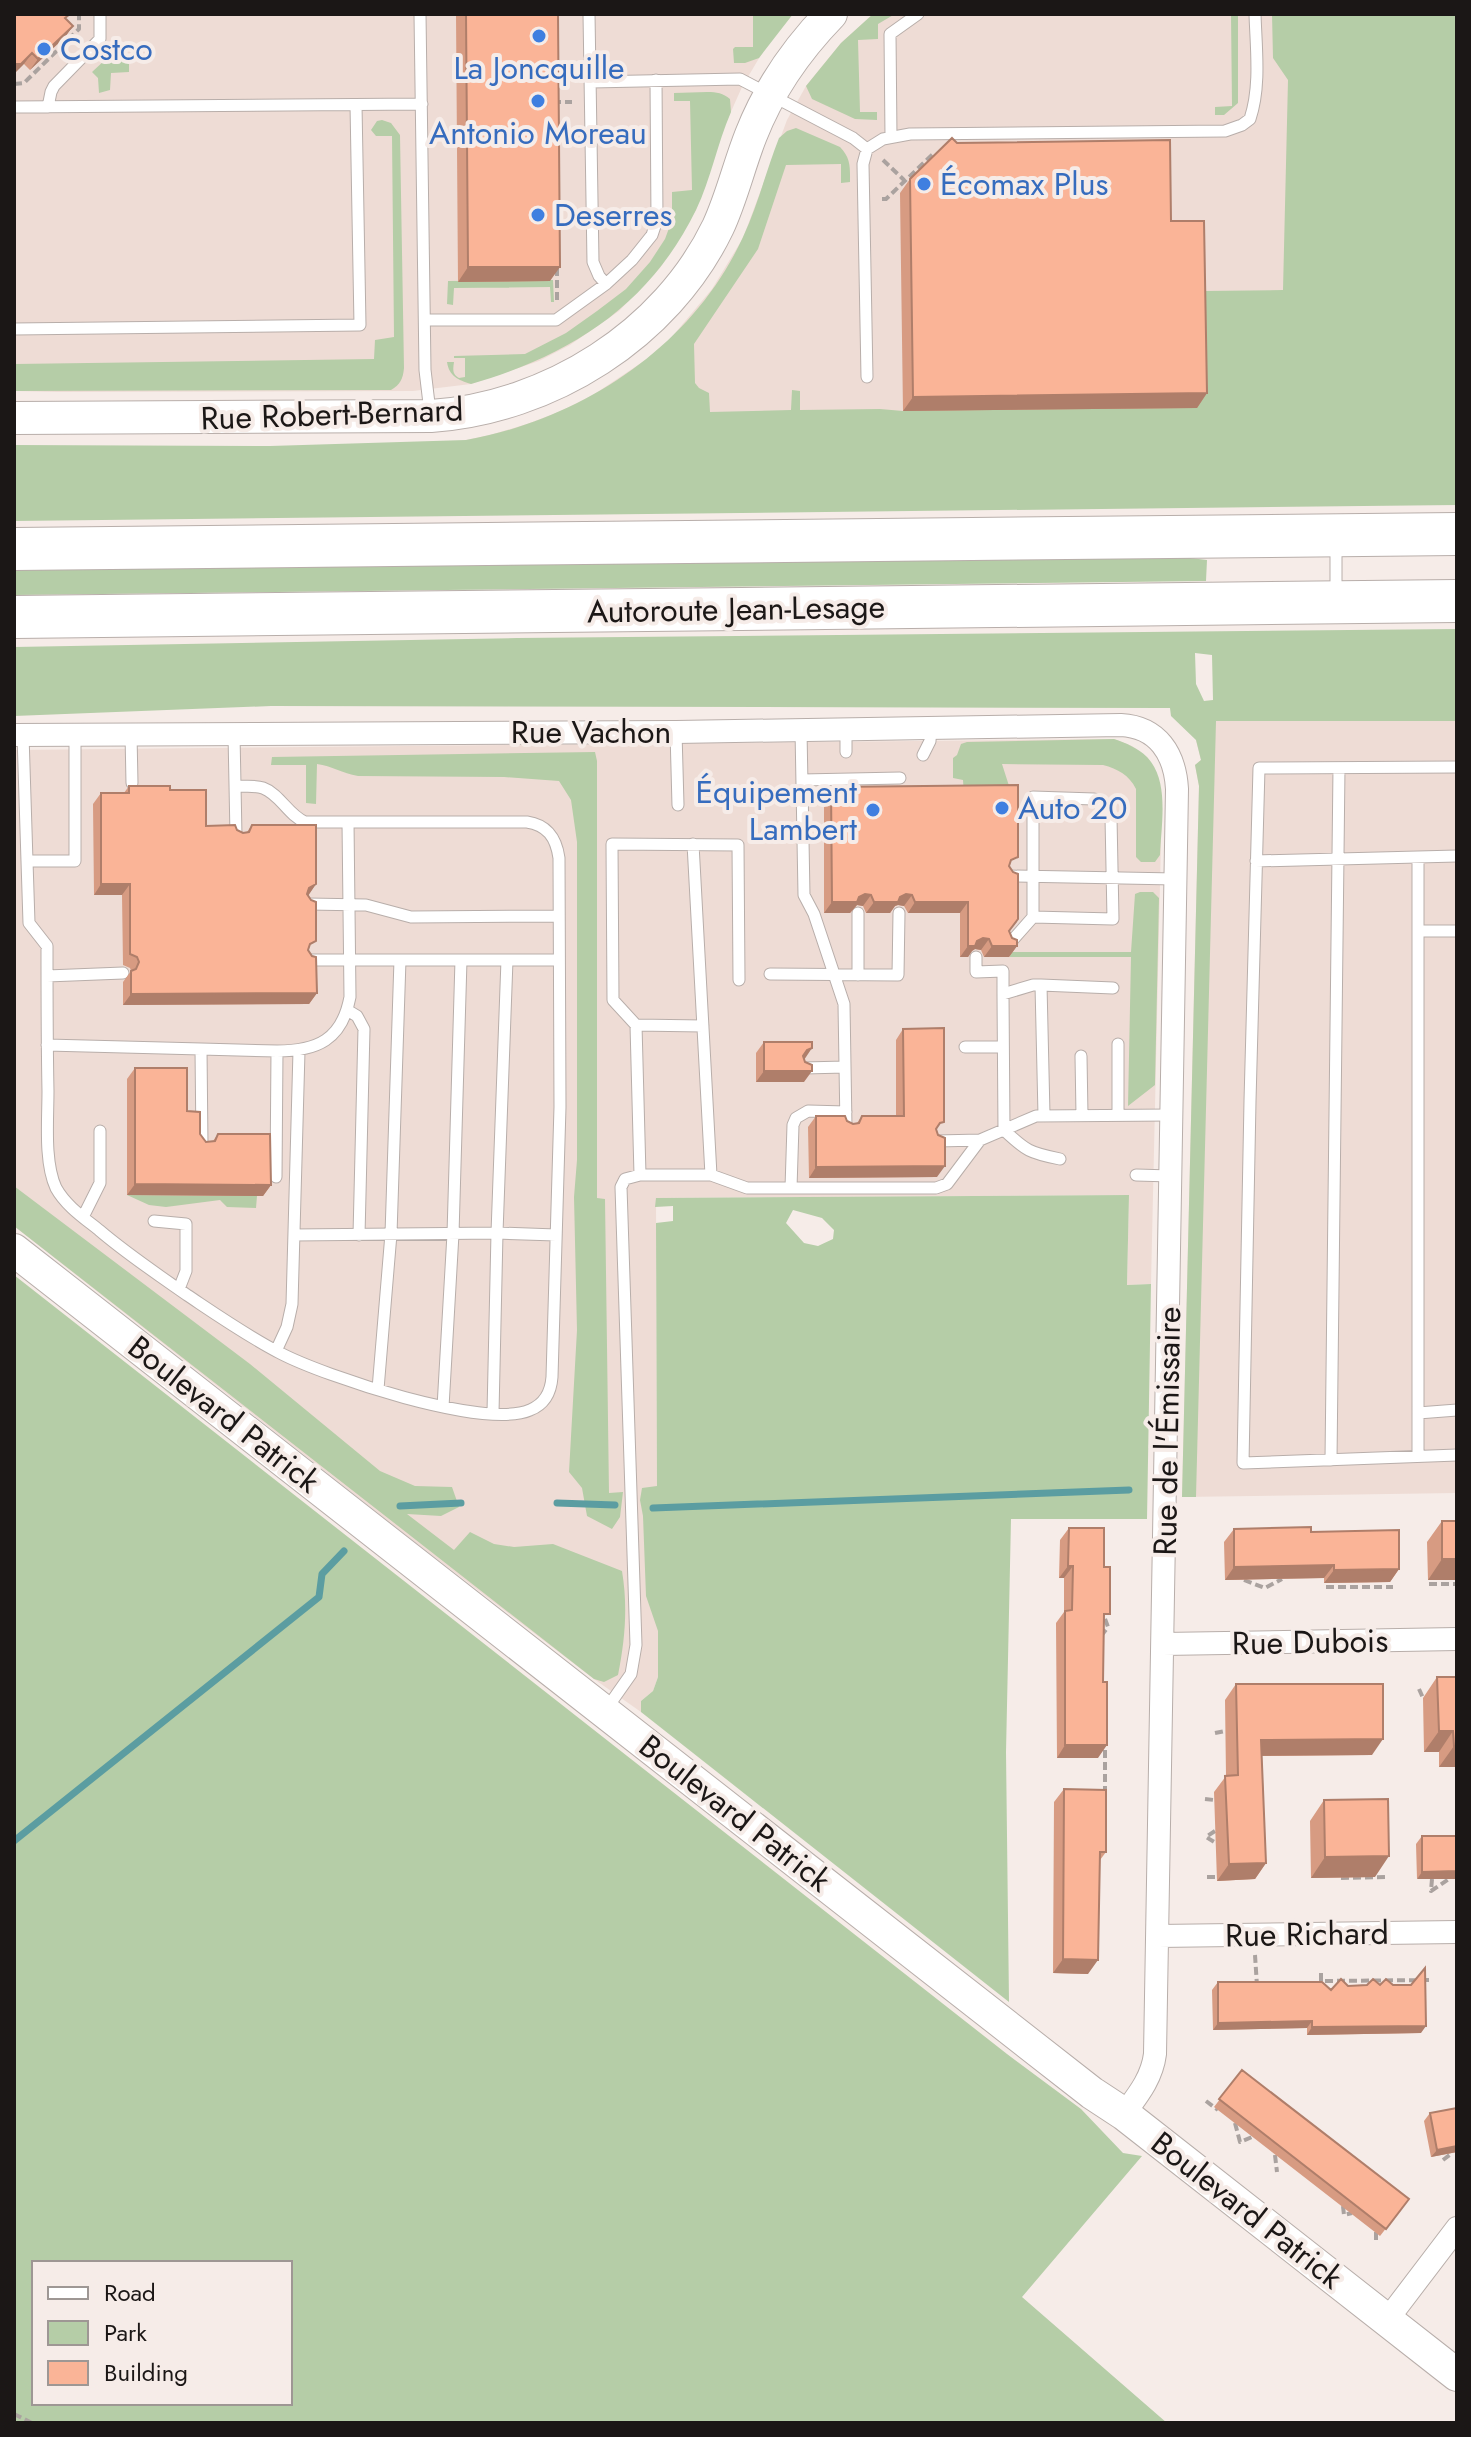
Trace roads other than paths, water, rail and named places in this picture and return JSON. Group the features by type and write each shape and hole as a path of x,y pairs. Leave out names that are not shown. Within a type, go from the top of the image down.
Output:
{"highway":[{"name":"Autoroute Jean-Lesage","path":"14,549 1457,534"},
{"name":"Autoroute Jean-Lesage","path":"14,617 1457,601"}],"street":[{"name":"Rue Robert-Bernard","path":"14,418 431,416 485,408 545,388 613,349 649,320 682,285 708,247 726,208 754,127 770,94 797,53 831,14"},
{"name":"Rue Vachon","path":"18,735 676,732 1128,725 1150,732 1163,743"},
{"name":"Rue de l'Émissaire","path":"1124,2114 1143,2089 1154,2062 1158,1936 1176,780 1171,757 1163,743"},
{"name":"Boulevard Patrick","path":"14,1250 1457,2375"},
{"name":"Rue Dubois","path":"1163,1644 1457,1639"},
{"name":"Rue Richard","path":"1158,1936 1457,1932"},
{"path":"1387,2320 1457,2228"}],"lane":[{"path":"48,107 54,86 100,39 100,14"},
{"path":"420,14 425,370 431,416"},
{"path":"589,14 593,262 606,284"},
{"path":"891,137 890,34 918,14"},
{"path":"867,377 863,164 867,149 891,137 910,134 1234,129 1250,119 1253,108 1256,88 1255,14"},
{"path":"591,82 740,79 853,138 867,149"},
{"path":"425,320 551,321 577,307 632,260 656,228 656,80"},
{"path":"14,107 422,104"},
{"path":"14,329 360,325 356,105"},
{"path":"1336,536 1336,601"},
{"path":"923,755 930,741 931,727"},
{"path":"846,729 846,752"},
{"path":"801,730 804,895 814,914 844,1004 846,1127"},
{"path":"676,732 678,805"},
{"path":"27,861 75,861 75,734"},
{"path":"131,734 132,783"},
{"path":"234,734 236,836"},
{"path":"18,735 29,923 47,946 48,1135 52,1175 61,1195 125,1252 276,1351 324,1373 443,1407 493,1413 528,1412 538,1406 551,1388 560,1107 557,847 548,830 527,822 305,822 269,791 260,787 236,786"},
{"path":"1457,767 1259,768 1243,1463 1457,1455"},
{"path":"1331,1460 1339,768"},
{"path":"802,780 900,778"},
{"path":"1010,943 1033,917 1033,797 1094,799 1111,817 1113,919 1033,917"},
{"path":"47,1045 299,1051 325,1041 338,1029 350,997 348,822"},
{"path":"640,1175 636,1025 613,1000 612,844 738,845 739,980"},
{"path":"693,844 711,1175"},
{"path":"1256,861 1457,856"},
{"path":"1418,857 1418,1456"},
{"path":"1010,876 1175,879"},
{"path":"308,904 366,905 411,917 559,916"},
{"path":"858,913 858,975"},
{"path":"770,974 898,975 899,913"},
{"path":"1418,931 1457,931"},
{"path":"976,957 976,972 1003,971 1004,1130 1025,1150 1060,1159"},
{"path":"309,960 559,960"},
{"path":"378,1389 391,1234 400,960"},
{"path":"443,1407 453,1234 461,960"},
{"path":"493,1413 507,960"},
{"path":"47,976 123,973"},
{"path":"1003,994 1033,985 1113,988"},
{"path":"1041,985 1044,1115"},
{"path":"347,1010 357,1016 364,1029 359,1235"},
{"path":"636,1025 703,1026"},
{"path":"1118,1044 1118,1115"},
{"path":"965,1047 1003,1047"},
{"path":"201,1049 202,1145"},
{"path":"276,1177 277,1051"},
{"path":"276,1351 290,1316 299,1051"},
{"path":"1081,1056 1082,1115"},
{"path":"804,1068 845,1067"},
{"path":"791,1188 793,1125 796,1118 808,1111 846,1112"},
{"path":"937,1141 980,1140 1044,1115 1172,1115"},
{"path":"83,1217 100,1183 100,1131"},
{"path":"605,1712 631,1674 636,1645 621,1187 625,1179 640,1175 711,1175 747,1188 936,1188 947,1184 980,1140"},
{"path":"1136,1175 1171,1176"},
{"path":"154,1221 186,1224 186,1271 179,1289"},
{"path":"294,1235 556,1235"},
{"path":"1418,1413 1457,1410"}],"waterway":[{"path":"653,1508 1129,1490"},
{"path":"400,1506 461,1503"},
{"path":"557,1503 615,1505"},
{"path":"14,1841 319,1597 322,1574 344,1551"}],"place":[{"name":"La Joncquille","path":"539,36"},
{"name":"Costco","path":"44,49"},
{"name":"Antonio Moreau","path":"538,101"},
{"name":"Écomax Plus","path":"924,184"},
{"name":"Deserres","path":"538,215"},
{"name":"Auto 20","path":"1002,808"},
{"name":"Équipement Lambert","path":"873,810"}]}
